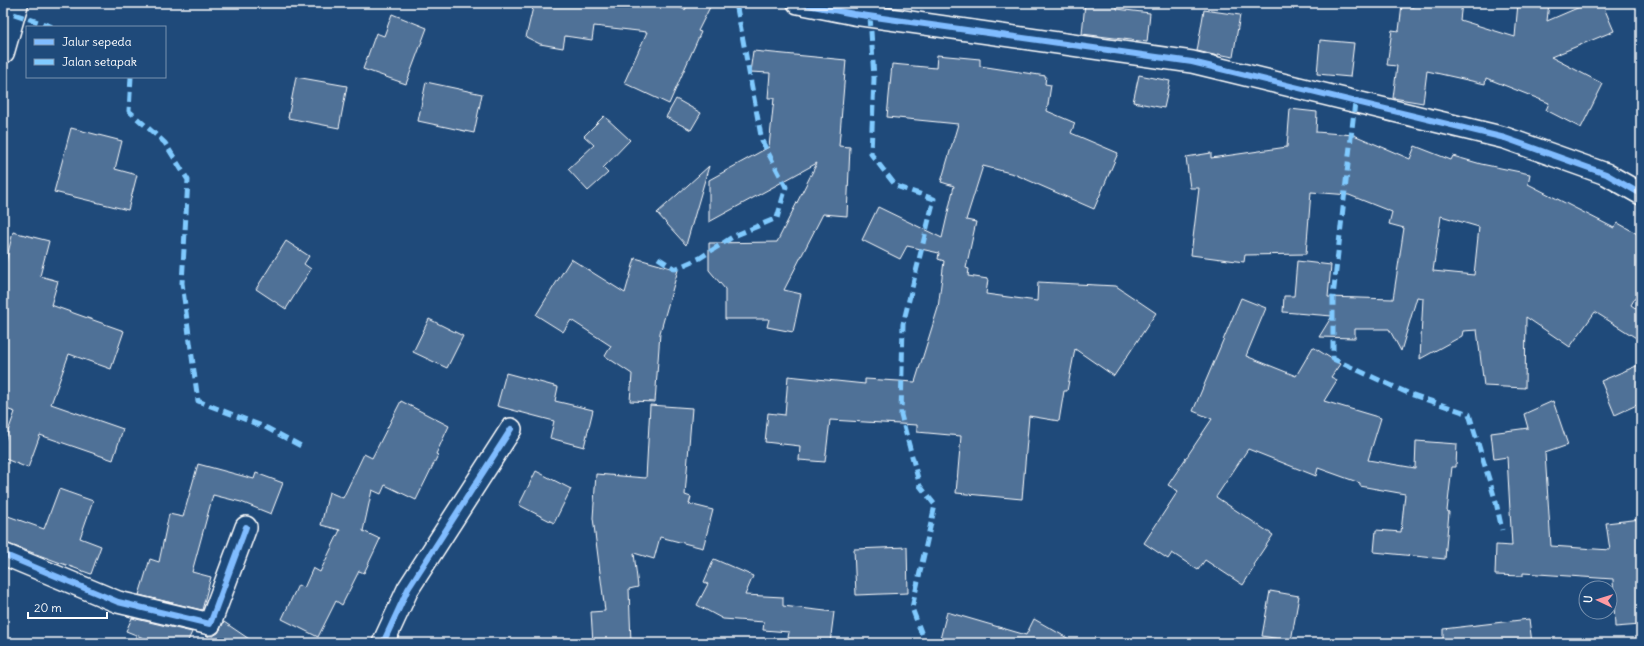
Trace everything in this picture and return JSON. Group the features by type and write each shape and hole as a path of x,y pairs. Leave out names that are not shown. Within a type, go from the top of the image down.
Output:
{"main road":[{"path":"3,52 17,3"}],"street":[{"path":"798,3 854,14 1192,62 1505,138 1606,174 1641,194"},
{"path":"383,643 408,590 511,429"},
{"path":"3,554 118,602 210,624 246,527"}],"building":[{"path":"534,3 635,3 662,6 663,3 672,3 685,10 689,3 712,3 698,31 701,32 669,104 624,83 647,32 594,26 592,40 565,36 563,48 540,44 526,37"},
{"path":"1085,3 1117,3 1117,9 1150,13 1147,42 1082,34"},
{"path":"1414,3 1462,3 1460,20 1515,37 1518,3 1549,3 1547,21 1589,3 1602,3 1614,31 1551,57 1603,84 1581,128 1546,110 1549,103 1486,78 1485,84 1427,71 1423,103 1393,98 1397,66 1387,65 1392,30 1399,31 1402,5 1414,7"},
{"path":"1204,10 1240,15 1233,57 1218,54 1218,56 1197,51"},
{"path":"392,14 427,28 406,84 363,69 376,33 384,36"},
{"path":"1320,40 1354,43 1350,77 1317,74"},
{"path":"753,51 846,60 839,146 850,147 847,216 823,214 784,290 801,294 793,332 767,327 769,319 725,319 725,289 709,270 709,243 777,242 817,163 709,222 709,180 769,147 774,98 768,98 770,73 750,72"},
{"path":"937,55 980,59 980,66 1046,76 1045,84 1051,85 1047,111 1075,123 1071,133 1118,153 1094,209 1014,174 983,166 966,220 976,222 966,268 969,269 968,276 988,279 986,294 1037,301 1038,282 1116,286 1156,313 1114,376 1075,349 1067,391 1064,391 1059,421 1029,416 1022,499 956,493 961,436 917,432 917,425 830,420 825,462 799,460 800,446 765,442 768,413 785,415 788,376 865,384 865,379 915,382 938,308 944,261 938,259 939,253 907,246 900,259 862,240 878,207 942,238 954,186 941,182 958,124 887,117 892,64 936,68"},
{"path":"1139,75 1170,81 1164,108 1133,102"},
{"path":"296,77 347,86 339,128 288,118"},
{"path":"426,82 482,94 474,133 418,121"},
{"path":"676,99 701,113 691,130 666,117"},
{"path":"1290,109 1317,112 1316,132 1354,135 1410,159 1415,146 1451,160 1453,156 1481,164 1530,174 1528,184 1614,228 1618,223 1641,236 1641,288 1631,305 1641,312 1641,341 1595,312 1570,347 1526,317 1525,388 1484,386 1477,330 1463,331 1462,336 1420,359 1423,298 1417,297 1401,351 1389,329 1355,329 1355,338 1319,337 1332,316 1283,312 1284,296 1294,296 1297,261 1331,265 1328,297 1393,299 1404,228 1389,224 1392,212 1349,195 1311,192 1306,254 1245,255 1244,262 1191,255 1199,188 1190,188 1186,157 1211,153 1211,158 1287,147","holes":["1441,216 1479,227 1474,275 1433,271"]},
{"path":"604,116 630,140 603,168 608,173 588,191 568,169 594,145 584,136"},
{"path":"71,128 122,141 115,169 137,175 128,210 54,192"},
{"path":"709,166 686,245 657,213"},
{"path":"13,232 49,241 40,276 58,281 51,305 124,331 111,369 69,354 51,404 123,429 113,460 40,435 28,468 3,458 3,445 15,412 3,408 3,274"},
{"path":"286,241 309,256 304,264 311,269 286,309 256,289"},
{"path":"635,258 678,270 660,333 655,402 630,401 632,374 605,356 611,346 571,320 563,332 536,315 571,259 625,293"},
{"path":"1241,298 1266,308 1246,356 1296,376 1313,347 1340,364 1331,377 1337,380 1324,401 1381,418 1368,460 1415,468 1416,441 1457,444 1456,467 1452,467 1447,511 1449,512 1445,559 1374,552 1376,530 1401,532 1405,494 1360,486 1360,483 1318,468 1316,476 1248,449 1216,497 1273,535 1253,565 1255,566 1243,585 1205,560 1198,570 1172,553 1168,559 1144,543 1178,491 1168,485 1212,419 1193,411"},
{"path":"429,319 463,336 447,368 413,352"},
{"path":"1641,364 1641,403 1615,415 1601,381"},
{"path":"506,373 558,387 555,401 593,410 584,447 550,438 554,421 497,406"},
{"path":"401,401 449,426 436,454 438,455 416,500 385,485 381,494 372,490 363,531 380,539 364,573 359,571 342,605 336,601 318,637 282,619 298,585 304,588 313,568 320,572 340,530 321,525 329,492 343,498 364,454 372,458"},
{"path":"1553,401 1568,445 1545,453 1551,546 1610,550 1606,523 1641,519 1641,625 1615,627 1615,620 1618,620 1618,580 1523,573 1523,576 1495,575 1496,545 1512,546 1507,457 1494,459 1491,433 1528,428 1524,414"},
{"path":"650,405 692,408 685,495 691,497 689,504 713,510 703,548 660,537 654,559 634,553 638,587 629,589 631,643 593,643 591,612 605,611 593,518 596,474 646,478"},
{"path":"198,464 254,479 256,473 283,483 271,514 241,502 213,495 192,572 211,577 202,610 139,595 150,559 159,562 169,514 183,517"},
{"path":"536,471 571,489 554,523 519,505"},
{"path":"59,489 93,501 80,538 101,546 91,574 3,542 3,531 8,516 44,529"},
{"path":"907,547 908,593 856,595 854,549"},
{"path":"714,559 753,576 745,595 783,597 783,606 834,612 830,643 787,643 789,632 763,630 764,622 723,619 697,605 708,584 704,582"},
{"path":"1270,591 1299,596 1291,641 1262,636"},
{"path":"947,612 1026,635 1034,619 1076,643 939,643"},
{"path":"132,618 192,632 187,643 156,643 126,631"},
{"path":"1529,619 1532,643 1443,643 1443,629"},
{"path":"224,622 255,643 217,643 206,635 213,636 218,633"}],"marked path":[{"path":"658,258 675,269 700,258 734,236 777,218 786,187 762,141 736,3"},
{"path":"14,14 50,26"},
{"path":"870,16 874,78 871,154 896,186 934,199 903,324 901,415 920,486 935,505 912,608 925,643"},
{"path":"131,78 129,111 165,143 188,180 182,283 198,401 267,428 303,447"},
{"path":"1355,102 1333,297 1333,359 1410,394 1469,414 1496,502 1502,530"}],"cycle path":[{"path":"798,3 854,14 1192,62 1505,138 1606,174 1641,194"},
{"path":"383,643 408,589 511,429"},
{"path":"3,554 118,602 210,624 246,527"}]}
